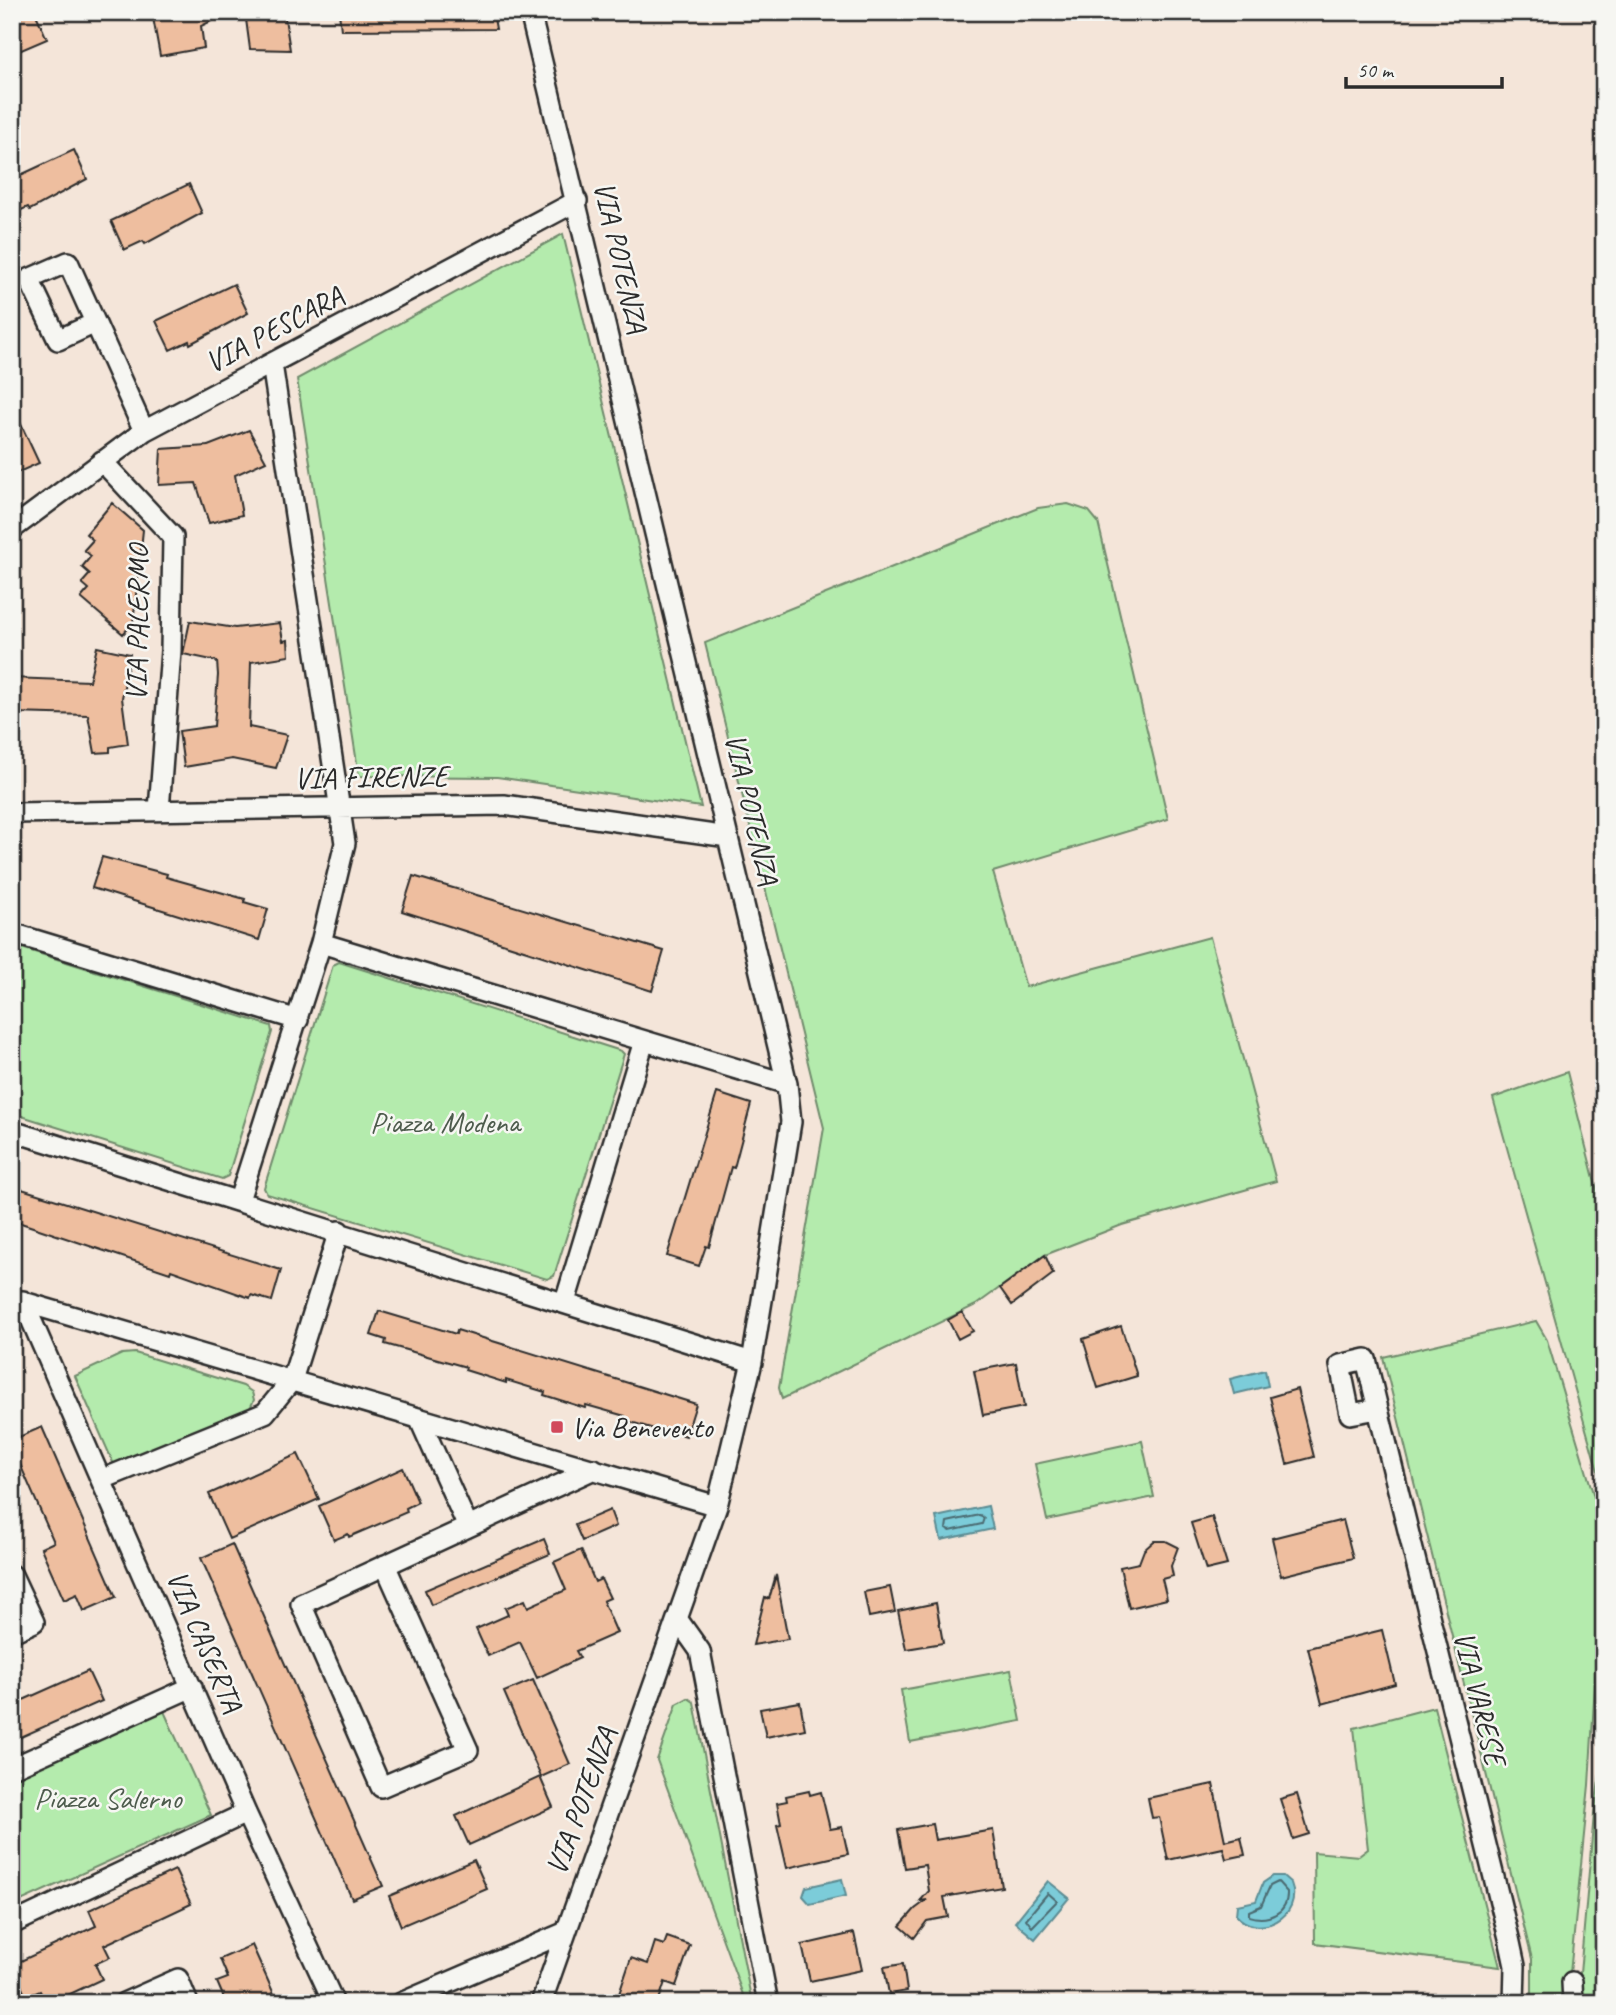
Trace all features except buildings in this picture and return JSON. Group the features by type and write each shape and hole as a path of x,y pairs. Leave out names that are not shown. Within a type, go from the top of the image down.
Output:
{"street":[{"name":"VIA POTENZA","path":"530,12 787,1084 791,1122 752,1362 717,1506 541,2003"},
{"name":"VIA PESCARA","path":"12,529 144,431 577,201"},
{"path":"95,323 144,431"},
{"path":"239,1200 321,943 345,844 272,364"},
{"name":"VIA PALERMO","path":"102,461 173,537 171,651 159,810"},
{"name":"VIA FIRENZE","path":"12,814 504,805 728,837"},
{"path":"12,933 298,1020"},
{"path":"321,943 787,1084"},
{"path":"565,1303 644,1041"},
{"path":"12,1131 752,1362"},
{"path":"103,1479 265,1413 292,1380 339,1231"},
{"path":"18,1300 717,1506"},
{"name":"VIA CASERTA","path":"18,1300 103,1479 246,1813 334,2003"},
{"name":"VIA VARESE","path":"1378,1409 1513,1957 1517,1990 1514,2003"},
{"path":"419,1418 468,1527"},
{"path":"385,1565 468,1750 381,1787 301,1604 385,1565 594,1469"},
{"path":"12,1575 34,1622 12,1632"},
{"path":"678,1620 700,1651 768,2003"},
{"path":"12,1768 192,1687"},
{"path":"12,1924 246,1813"},
{"path":"401,2003 566,1932"},
{"path":"124,2003 178,1979 188,2003"},
{"path":"1572,1982 1573,2003"}],"green space":[{"path":"563,234 701,807 497,777 359,776 297,379"},
{"path":"1068,504 1089,511 1098,522 1168,819 993,872 1026,987 1210,937 1276,1181 1122,1225 1045,1255 976,1305 782,1399 779,1388 824,1128 705,643 1038,508"},
{"path":"12,945 271,1026 272,1032 228,1176 222,1179 12,1113"},
{"name":"Piazza Modena","path":"339,962 624,1054 554,1276 547,1279 267,1194 264,1188 333,965"},
{"path":"1567,1072 1604,1218 1604,1493 1493,1098"},
{"path":"1536,1321 1547,1340 1598,1510 1603,1549 1589,1785 1567,2003 1542,2003 1532,1998 1532,1959 1383,1357"},
{"path":"135,1353 243,1386 252,1392 254,1400 250,1408 115,1467 75,1376 122,1354"},
{"path":"1142,1441 1154,1497 1047,1520 1035,1464"},
{"path":"1011,1670 1021,1721 910,1742 901,1690"},
{"path":"688,1698 694,1702 752,2003 746,2003 657,1760 677,1704"},
{"path":"1434,1707 1500,1967 1315,1943 1314,1852 1359,1856 1368,1849 1354,1728"},
{"name":"Piazza Salerno","path":"163,1709 211,1815 12,1905 12,1777"},
{"path":"1604,1748 1604,2003 1581,2003 1579,1985 1594,1814"}],"water":[{"path":"1265,1370 1268,1386 1234,1394 1230,1379"},
{"path":"988,1506 993,1529 941,1540 936,1517"},
{"path":"1273,1876 1283,1876 1291,1883 1291,1906 1277,1921 1266,1925 1256,1926 1245,1922 1236,1915 1237,1905 1256,1901 1263,1883"},
{"path":"842,1879 846,1896 810,1904 803,1896 806,1887"},
{"path":"1048,1881 1069,1898 1035,1939 1015,1922"}],"place":[{"name":"Via Benevento","path":"557,1427"}]}
